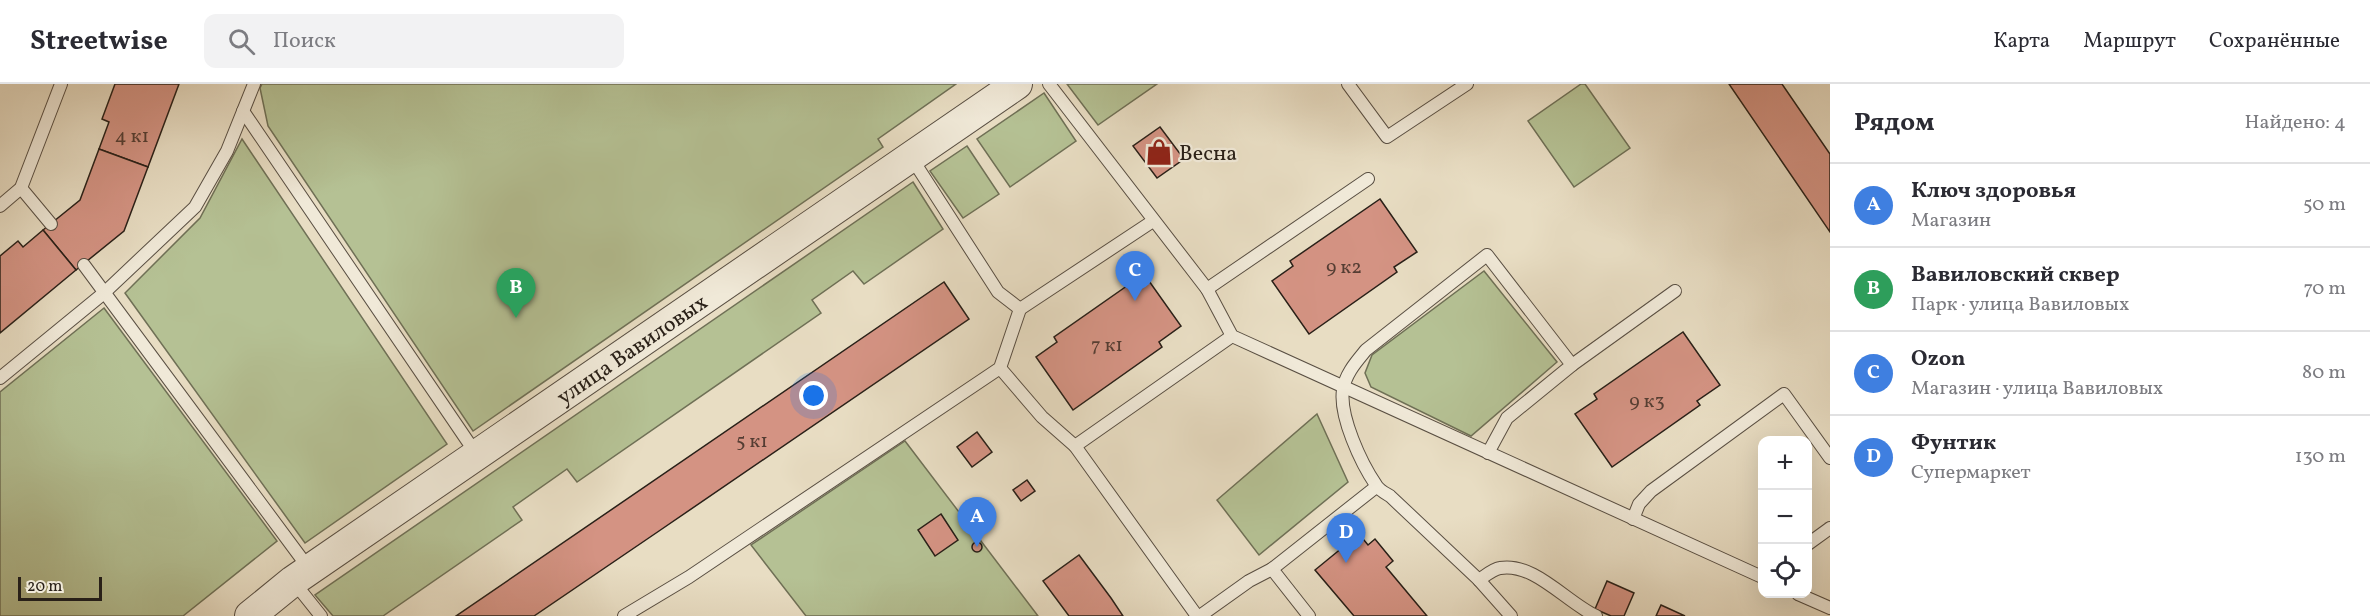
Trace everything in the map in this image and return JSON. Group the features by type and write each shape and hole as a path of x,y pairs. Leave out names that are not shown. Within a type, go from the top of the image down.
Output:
{"street":[{"name":"улица Вавиловых","path":"250,616 301,576 1017,84"}],"lane":[{"path":"0,206 21,188 61,84"},
{"path":"0,378 104,293 195,207 226,151 254,84"},
{"path":"1049,84 1207,289 1232,336 1758,575"},
{"path":"1348,84 1387,137 1467,84"},
{"path":"243,111 478,456"},
{"path":"911,156 998,292 1020,309"},
{"path":"1207,289 1368,179"},
{"path":"21,188 51,224"},
{"path":"624,616 689,577 1000,368 1020,309 1153,221"},
{"path":"1511,616 1479,580 1390,496 1376,487 1348,426 1342,405 1343,387 1352,368 1366,350 1488,255 1572,365"},
{"path":"84,265 301,576 321,616"},
{"path":"1488,453 1507,418 1572,365 1675,291"},
{"path":"1075,446 1232,336"},
{"path":"1000,368 1042,417 1075,446 1199,616 1249,581 1272,569 1376,487"},
{"path":"1633,519 1639,504 1651,491 1784,394 1830,458"},
{"path":"1812,541 1830,528"},
{"path":"1479,580 1498,568 1516,568 1535,574 1577,608 1596,616"},
{"path":"1272,569 1309,616"},
{"path":"1807,598 1830,608"}],"green space":[{"path":"262,84 956,84 878,139 883,147 473,431 268,126 260,88"},
{"path":"1067,84 1157,84 1098,125"},
{"path":"1581,84 1585,84 1630,148 1574,187 1528,121"},
{"path":"1044,93 1076,141 1010,187 977,139"},
{"path":"242,139 447,444 305,543 125,293 200,218"},
{"path":"967,146 999,194 963,218 930,171"},
{"path":"913,182 943,229 864,284 853,271 812,300 821,313 577,482 567,469 513,507 522,520 383,616 333,616 315,595"},
{"path":"1484,271 1557,362 1471,436 1371,387 1365,373 1372,355"},
{"path":"104,308 277,541 183,616 0,616 0,392"},
{"path":"1317,414 1348,482 1259,555 1217,500"},
{"path":"905,441 1038,616 806,616 751,545"}],"building":[{"path":"115,84 179,84 148,167 99,149 109,122 102,119"},
{"path":"1729,84 1782,84 1830,154 1830,232"},
{"name":"Весна","path":"1160,127 1184,159 1157,178 1133,146"},
{"path":"99,149 148,167 124,231 76,270 43,230 80,200"},
{"path":"1380,199 1417,252 1394,267 1397,272 1309,334 1272,281 1293,266 1290,261"},
{"path":"43,230 76,270 0,333 0,256 18,241 23,247"},
{"path":"1144,274 1181,326 1159,342 1162,347 1073,410 1036,357 1057,342 1054,337"},
{"path":"944,282 969,319 534,616 456,616"},
{"path":"1683,332 1720,385 1697,401 1700,405 1612,467 1575,414 1597,399 1594,394"},
{"path":"977,432 992,452 972,467 957,447"},
{"path":"1027,480 1035,491 1021,501 1013,490"},
{"path":"941,514 958,540 935,556 918,530"},
{"path":"1359,534 1368,545 1375,539 1393,561 1386,567 1427,616 1354,616 1315,570"},
{"path":"977,542 981,543 981,551 977,552 973,551 972,547 973,543"},
{"path":"1079,555 1123,616 1069,616 1043,581"},
{"path":"1607,581 1634,593 1624,616 1611,616 1595,609"},
{"path":"1661,605 1685,616 1656,616"}],"place":[{"name":"Весна","path":"1159,152"},
{"name":"Ozon","path":"1135,301"},
{"name":"Вавиловский сквер","path":"516,318"},
{"name":"Ключ здоровья","path":"977,547"},
{"name":"Фунтик","path":"1346,563"}]}
